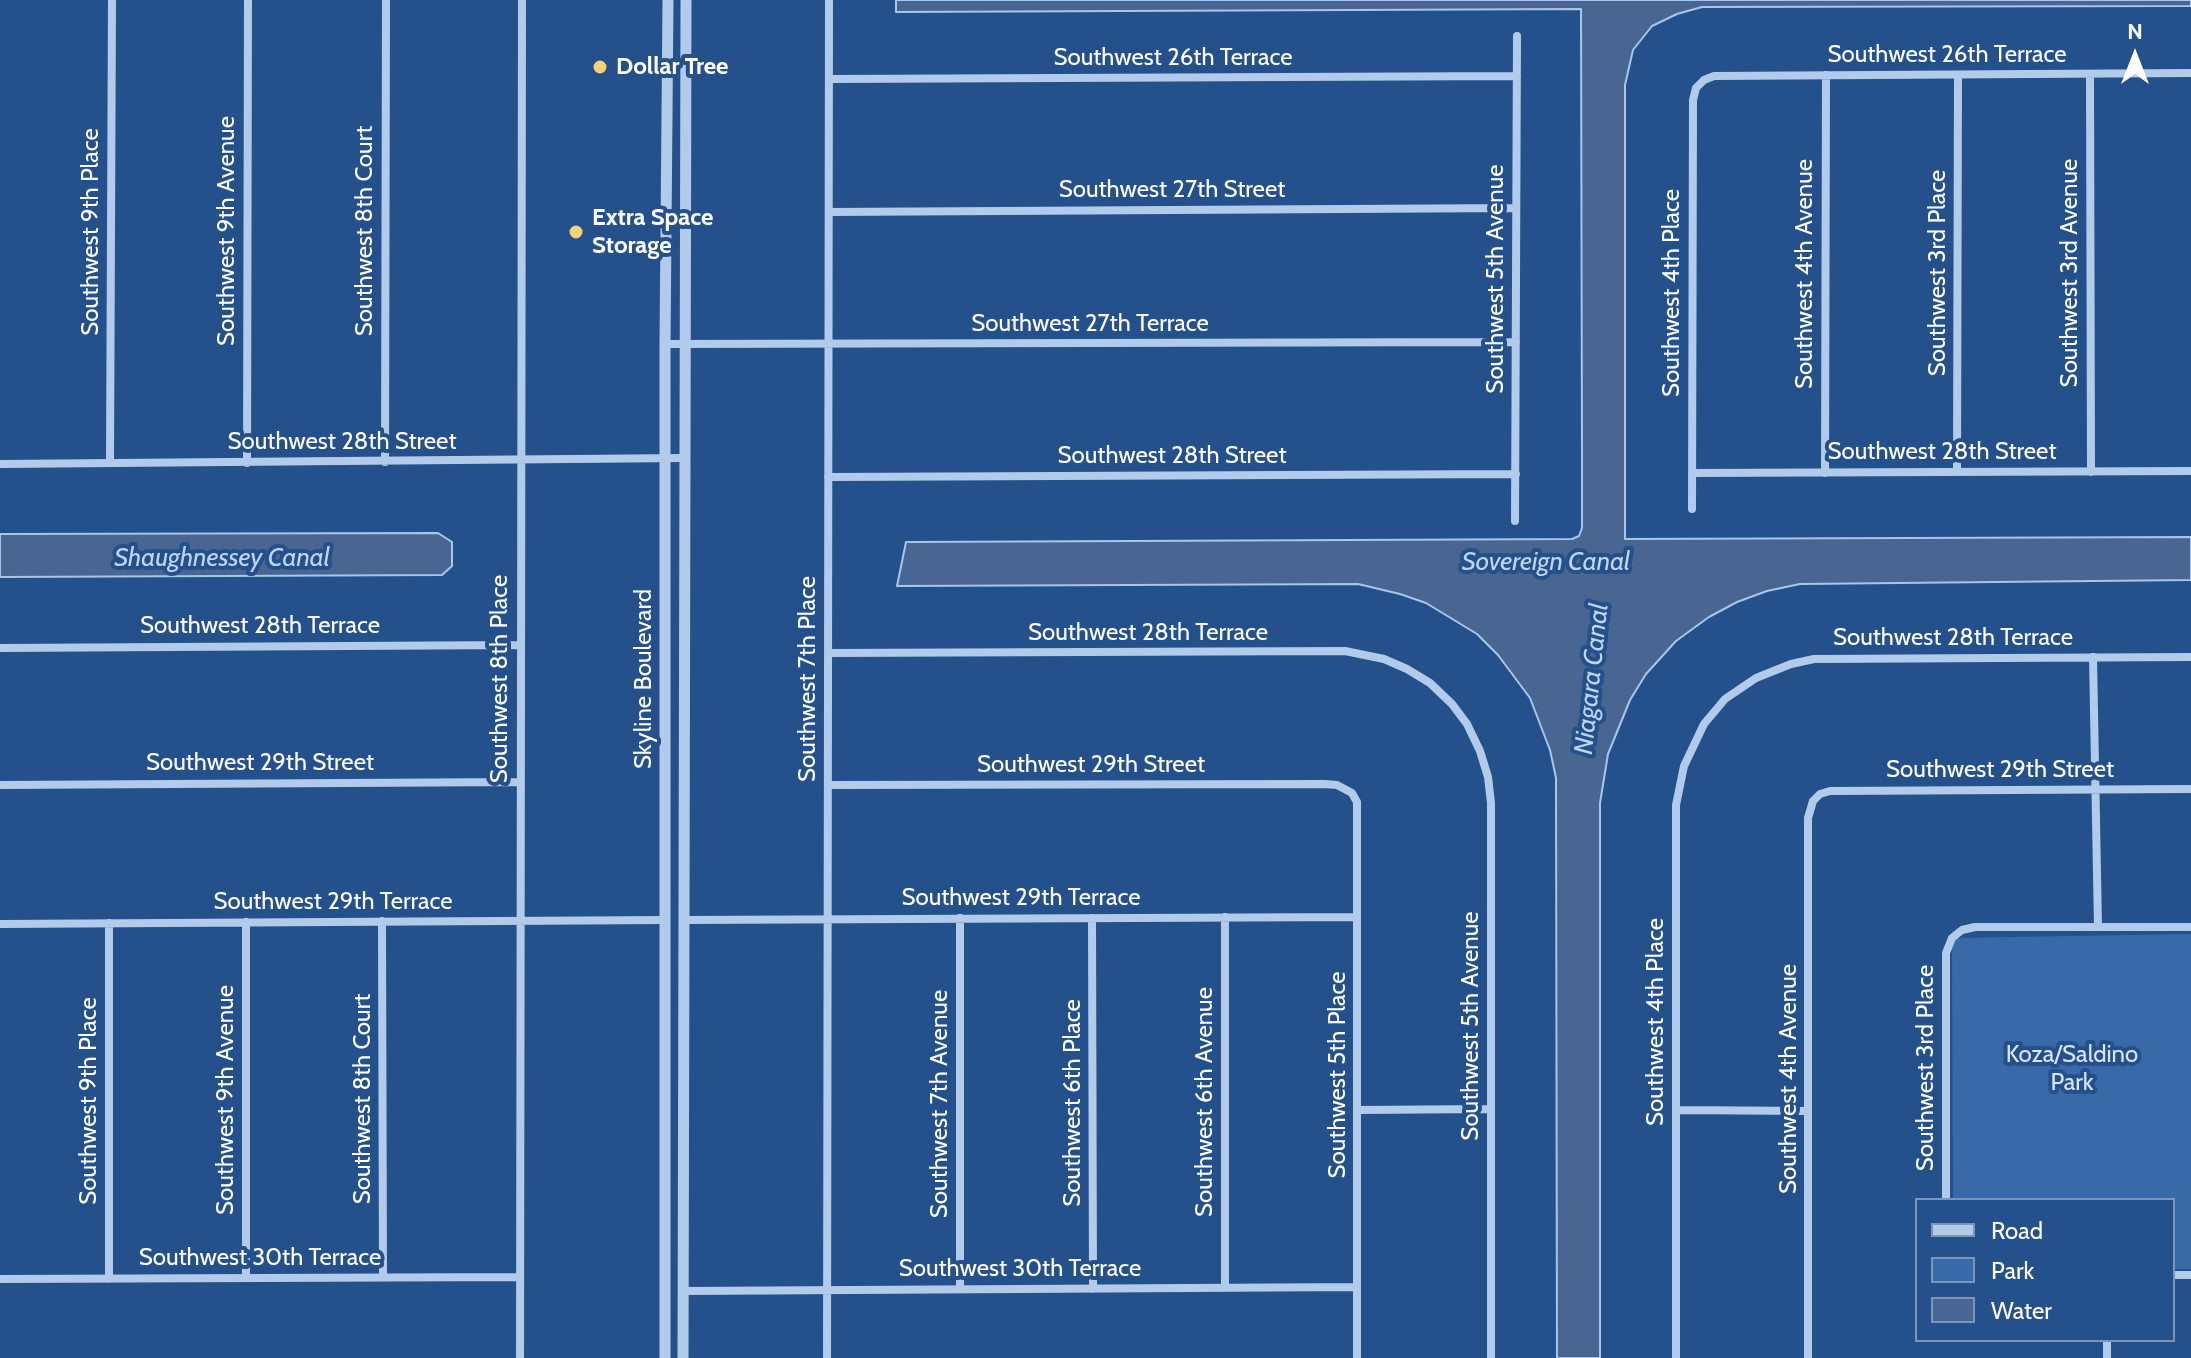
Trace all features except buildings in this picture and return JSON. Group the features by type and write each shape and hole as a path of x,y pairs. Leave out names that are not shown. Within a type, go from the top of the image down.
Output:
{"street":[{"name":"Southwest 9th Place","path":"110,463 112,0"},
{"name":"Southwest 9th Avenue","path":"247,463 248,0"},
{"name":"Southwest 8th Court","path":"385,462 386,0"},
{"name":"Southwest 8th Place","path":"520,1358 522,0"},
{"name":"Skyline Boulevard","path":"665,1358 668,0"},
{"name":"Skyline Boulevard","path":"683,1358 686,0"},
{"name":"Southwest 7th Place","path":"827,1358 829,0"},
{"name":"Southwest 5th Avenue","path":"1515,521 1517,36"},
{"name":"Southwest 26th Terrace","path":"1704,80 1714,76 2191,73"},
{"name":"Southwest 3rd Avenue","path":"2090,74 2091,472"},
{"name":"Southwest 4th Avenue","path":"1825,473 1826,75"},
{"name":"Southwest 3rd Place","path":"1957,472 1958,75"},
{"name":"Southwest 26th Terrace","path":"830,79 1517,76"},
{"name":"Southwest 4th Place","path":"1692,509 1693,100 1696,88 1704,80"},
{"name":"Southwest 27th Street","path":"829,212 1516,208"},
{"name":"Southwest 27th Terrace","path":"665,344 1516,342"},
{"name":"Southwest 28th Street","path":"0,464 685,458"},
{"name":"Southwest 28th Street","path":"1692,473 2191,471"},
{"name":"Southwest 28th Street","path":"828,477 1516,474"},
{"name":"Southwest 28th Terrace","path":"0,648 521,645"},
{"name":"Southwest 28th Terrace","path":"828,653 1345,651 1384,659 1407,669 1430,683 1452,704"},
{"path":"2093,657 2098,927 2191,927"},
{"name":"Southwest 28th Terrace","path":"1725,699 1756,678 1791,664 1814,659 2191,657"},
{"name":"Southwest 4th Place","path":"1676,1358 1677,791 1693,743 1725,699"},
{"name":"Southwest 5th Avenue","path":"1452,704 1467,724 1480,751 1490,790 1491,1358"},
{"name":"Southwest 29th Street","path":"0,785 520,782"},
{"name":"Southwest 29th Street","path":"829,785 1325,784 1337,785 1352,793"},
{"name":"Southwest 29th Street","path":"1813,801 1820,794 1830,791 2191,789"},
{"name":"Southwest 5th Place","path":"1352,793 1357,802 1357,1358"},
{"name":"Southwest 4th Avenue","path":"1808,1358 1808,818 1813,801"},
{"name":"Southwest 6th Avenue","path":"1225,917 1225,1288"},
{"name":"Southwest 29th Terrace","path":"684,920 1357,917"},
{"name":"Southwest 7th Avenue","path":"960,918 960,1289"},
{"name":"Southwest 6th Place","path":"1092,918 1093,1289"},
{"path":"666,920 684,920"},
{"name":"Southwest 29th Terrace","path":"0,924 666,920"},
{"name":"Southwest 8th Court","path":"382,921 383,1277"},
{"name":"Southwest 9th Avenue","path":"246,922 246,1278"},
{"name":"Southwest 9th Place","path":"109,923 109,1279"},
{"name":"Southwest 3rd Place","path":"1946,1198 1946,953 1952,938 1962,930 1975,927 2098,927"},
{"path":"1357,1110 1491,1109"},
{"path":"1676,1110 1808,1111"},
{"name":"Southwest 30th Terrace","path":"0,1279 520,1277"},
{"name":"Southwest 30th Terrace","path":"683,1291 1357,1287"},
{"path":"665,1291 683,1291"}],"green space":[{"name":"Koza/Saldino Park","path":"2191,934 2191,1269 2175,1269 2175,1198 1953,1198 1952,938"}],"water":[{"path":"896,0 2191,0 2191,6 1702,7 1652,26 1633,50 1625,85 1625,539 2191,537 2191,580 1800,584 1767,591 1709,617 1676,641 1646,674 1630,700 1608,754 1600,803 1600,1358 1557,1358 1556,778 1550,750 1530,698 1498,655 1477,634 1426,603 1358,584 897,586 906,542 1572,539 1579,536 1582,528 1581,9 896,12"},
{"name":"Shaughnessey Canal","path":"438,533 452,542 452,566 442,575 0,577 0,534"}],"place":[{"name":"Dollar Tree","path":"600,67"},
{"name":"Extra Space Storage","path":"576,232"}],"water label":[{"name":"Sovereign Canal","path":"1546,562"},
{"name":"Niagara Canal","path":"1592,679"}]}
